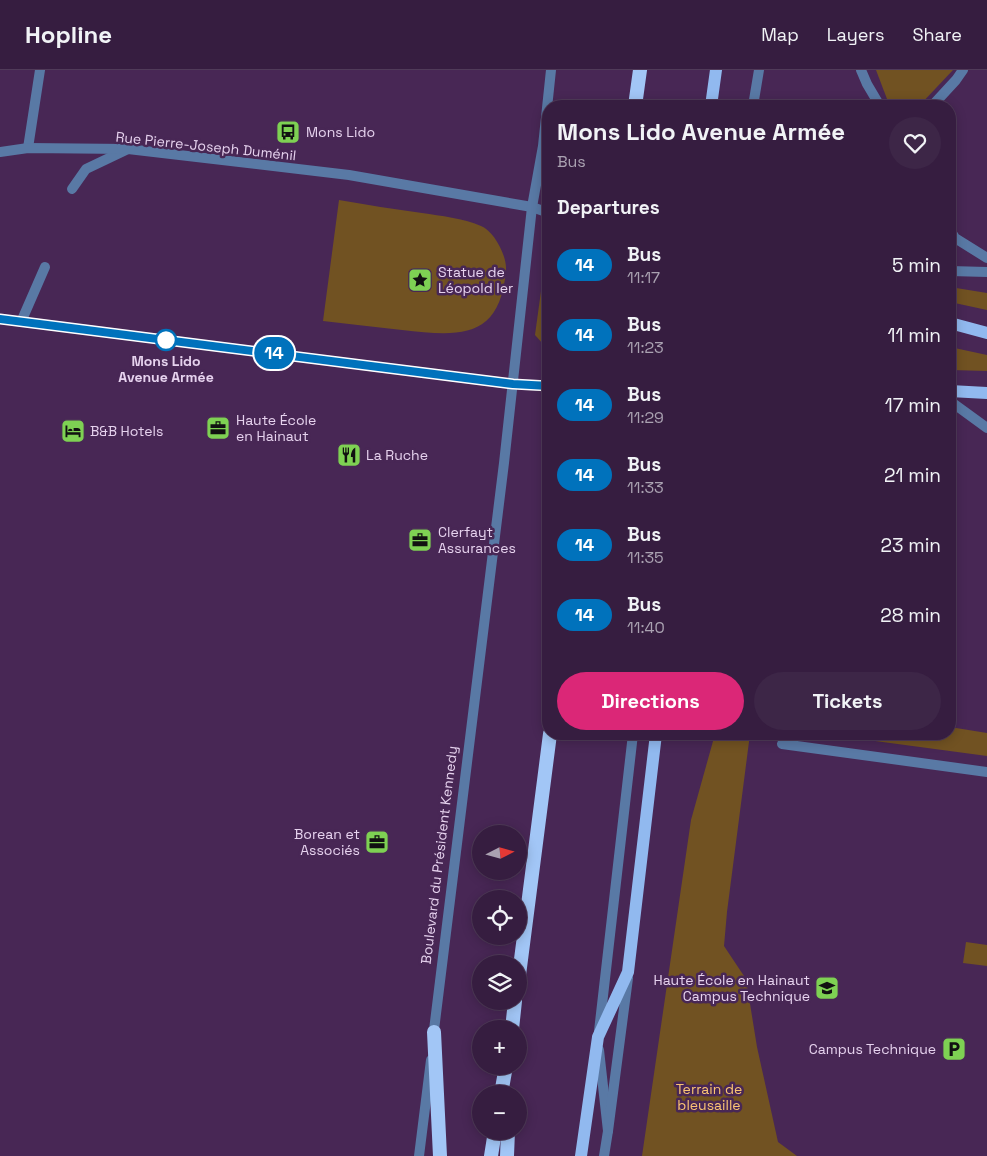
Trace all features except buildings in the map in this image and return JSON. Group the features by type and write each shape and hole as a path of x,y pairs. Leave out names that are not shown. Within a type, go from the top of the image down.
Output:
{"highway":[{"path":"636,100 640,70"},
{"path":"522,955 549,740"},
{"path":"434,1032 440,1156"},
{"path":"491,1156 494,1140"},
{"path":"507,1156 508,1140"}],"main road":[{"path":"712,100 716,70"},
{"path":"956,325 987,333"},
{"path":"956,391 987,393"},
{"path":"581,1156 598,1037 628,972 655,740"}],"street":[{"path":"28,148 40,70"},
{"name":"Boulevard du Président Kennedy","path":"548,100 552,70"},
{"path":"754,100 758,70"},
{"path":"861,70 876,100"},
{"path":"938,100 963,70"},
{"name":"Rue Pierre-Joseph Duménil","path":"0,152 28,148 128,149 349,176 532,207 542,211"},
{"path":"72,189 86,169 128,149"},
{"name":"Boulevard du Président Kennedy","path":"419,1156 513,384 532,207 542,152"},
{"path":"956,239 987,258"},
{"path":"21,322 45,267"},
{"path":"956,271 987,272"},
{"path":"0,319 513,384 542,386"},
{"path":"956,405 987,428"},
{"path":"608,1131 598,1037 632,740"},
{"path":"782,744 987,772"},
{"path":"604,1156 628,972"}],"green space":[{"path":"876,70 953,70 925,100 887,99"},
{"path":"339,200 452,218 474,223 486,229 499,245 506,264 502,293 495,310 485,322 473,329 458,332 422,332 323,321"},
{"path":"542,284 542,343 535,335"},
{"path":"956,288 987,293 987,310 956,303"},
{"path":"956,348 987,355 987,371 956,370"},
{"path":"956,728 987,733 987,756 868,740 956,740"},
{"name":"Terrain de bleusaille","path":"713,740 749,740 724,946 746,979 757,1047 778,1142 797,1156 642,1156 691,820"},
{"path":"966,942 987,945 987,966 963,963"}],"bus line":[{"name":"14","path":"0,319 513,384 542,386"}],"place":[{"name":"Mons Lido","path":"288,132"},
{"name":"Statue de Léopold Ier","path":"420,280"},
{"name":"Mons Lido Avenue Armée","path":"166,340"},
{"name":"Haute École en Hainaut","path":"218,428"},
{"name":"B&B Hotels","path":"73,431"},
{"name":"La Ruche","path":"349,455"},
{"name":"Clerfayt Assurances","path":"420,540"},
{"name":"Borean et Associés","path":"377,842"},
{"name":"Haute École en Hainaut Campus Technique","path":"827,988"},
{"name":"Campus Technique","path":"954,1049"}]}
